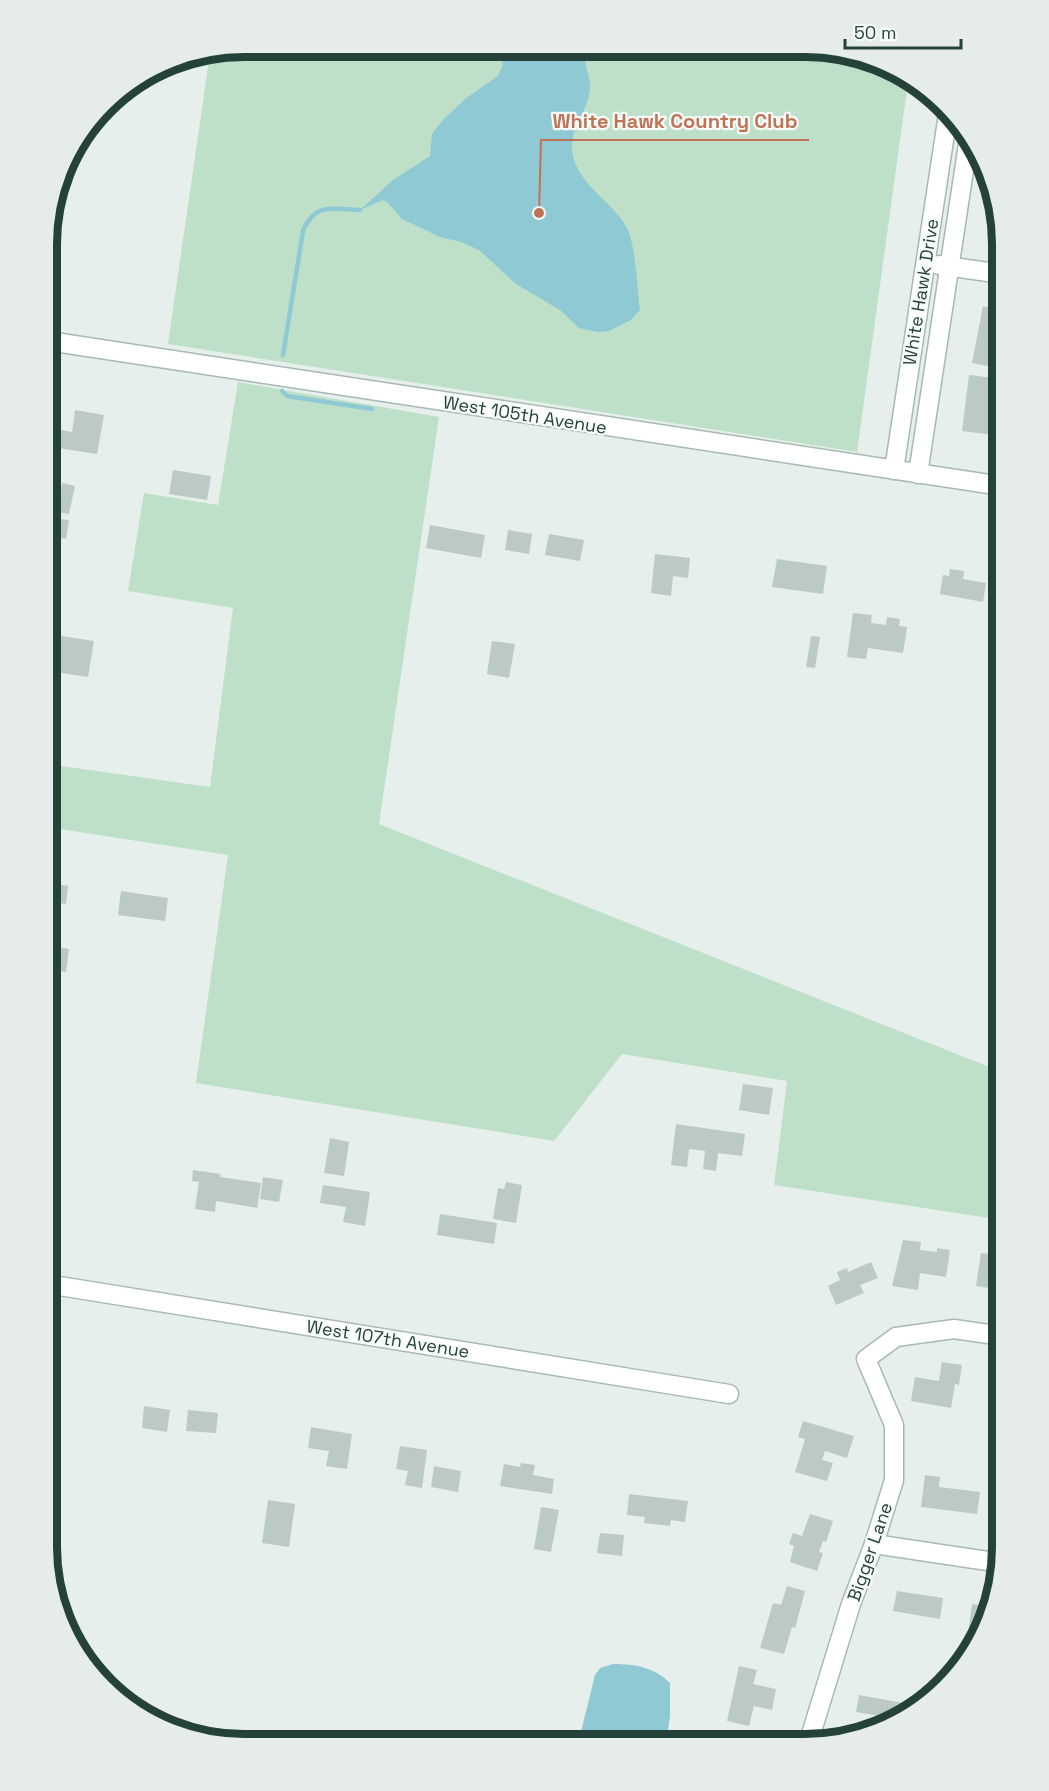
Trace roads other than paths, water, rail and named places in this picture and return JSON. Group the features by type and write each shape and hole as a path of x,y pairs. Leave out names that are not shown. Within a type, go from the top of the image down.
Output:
{"street":[{"name":"White Hawk Drive","path":"894,470 947,123"},
{"name":"White Hawk Drive","path":"918,474 967,150"},
{"path":"925,263 992,272"},
{"name":"West 105th Avenue","path":"57,342 992,485"},
{"name":"West 107th Avenue","path":"57,1286 729,1394"},
{"name":"Bigger Lane","path":"811,1734 851,1604 874,1544 894,1480 894,1425 866,1359 896,1337 954,1329 992,1335"},
{"path":"874,1544 992,1562"}],"water":[{"path":"498,57 526,57 537,60 545,57 586,57 590,88 587,103 573,138 573,158 585,180 627,228 634,256 640,310 631,320 609,331 598,332 579,328 560,310 516,284 479,250 461,242 440,237 402,219 383,200 360,210 393,180 430,156 432,134 465,99 498,76 503,65"},
{"path":"613,1664 644,1667 670,1683 667,1734 580,1734 595,1675 600,1668"}],"waterway":[{"path":"283,355 303,231 313,215 319,211 326,209 360,210"},
{"path":"282,391 287,396 372,409"}],"place":[{"name":"White Hawk Country Club","path":"539,213"}]}
